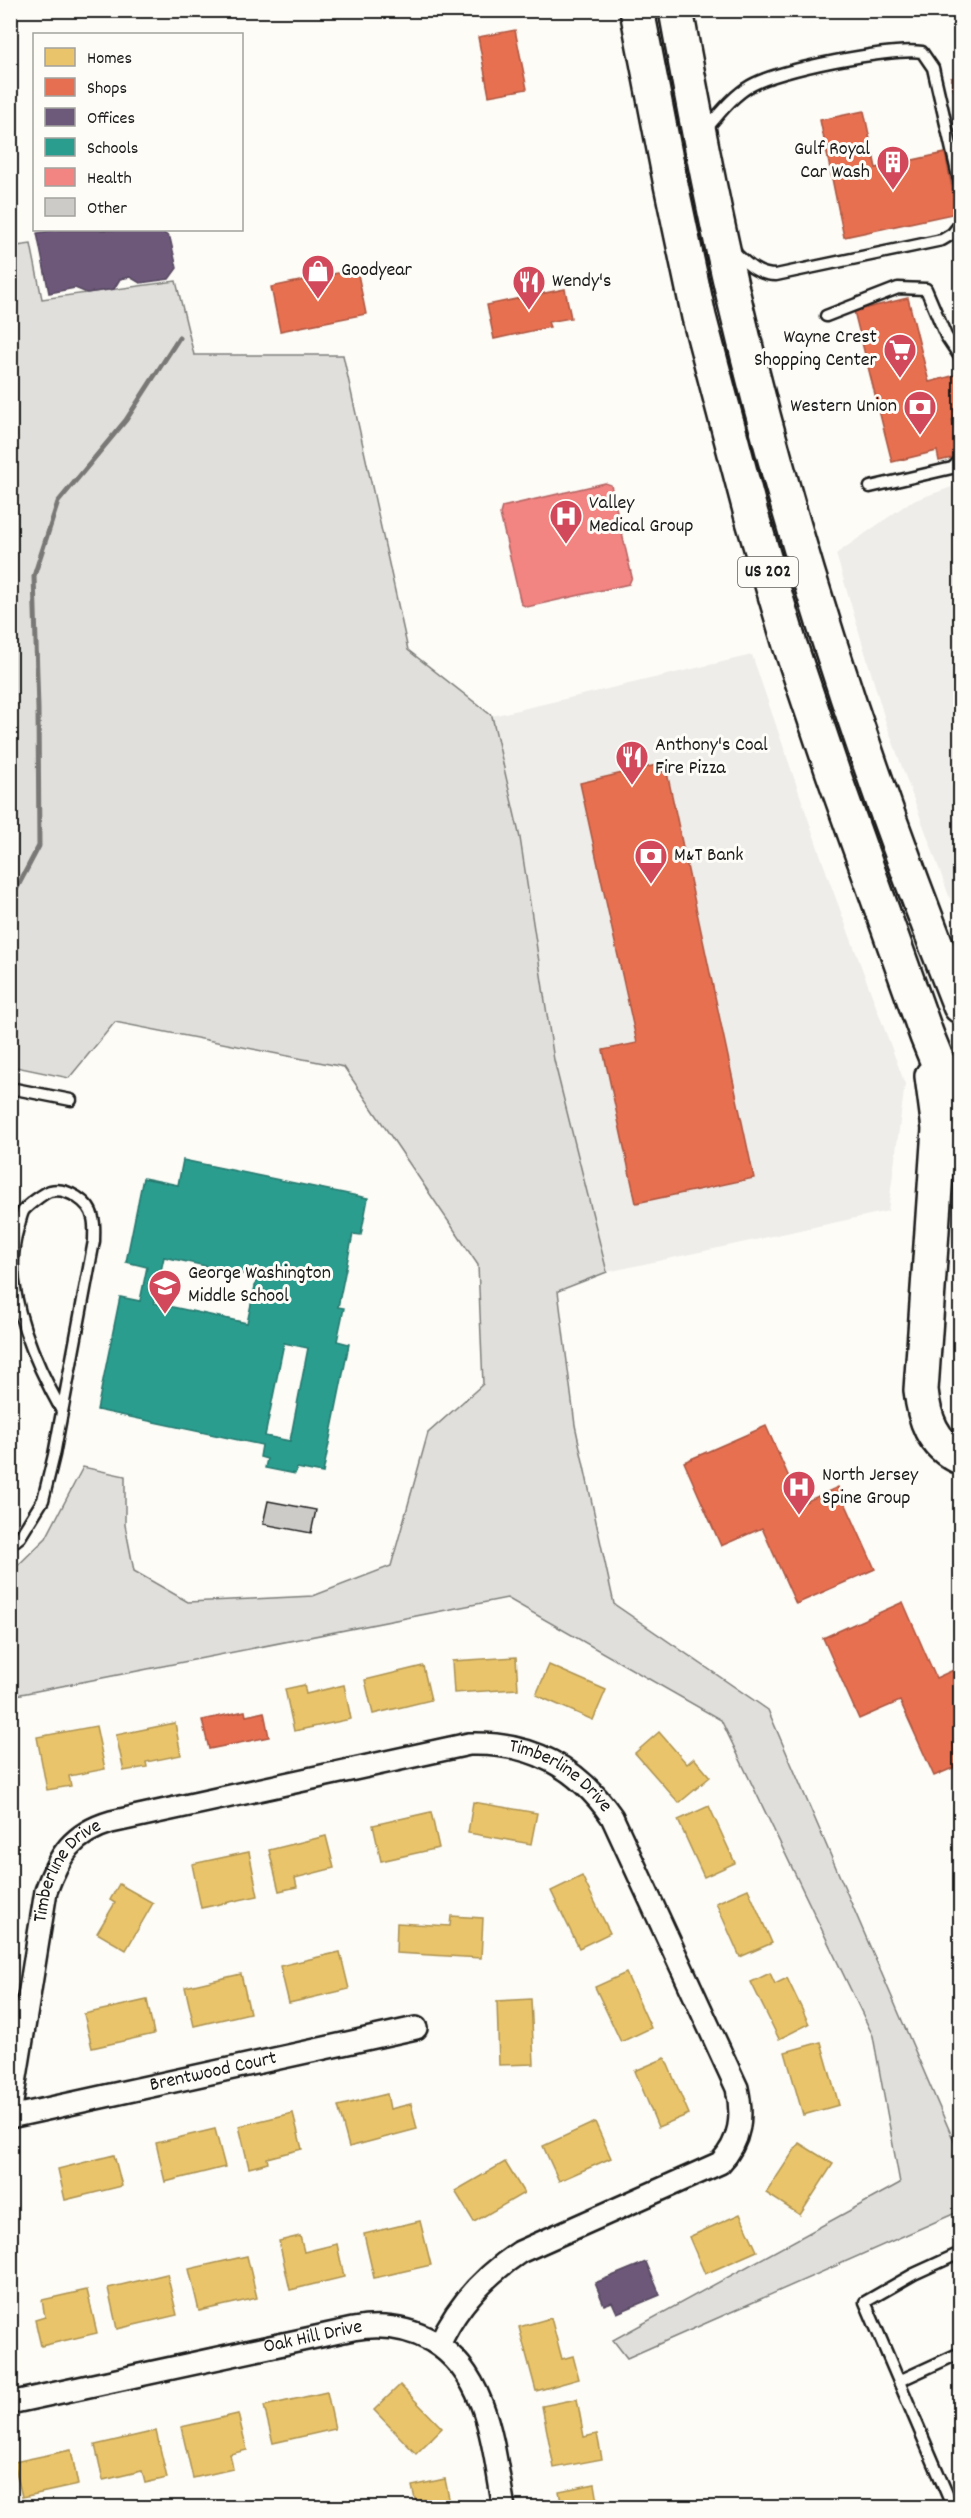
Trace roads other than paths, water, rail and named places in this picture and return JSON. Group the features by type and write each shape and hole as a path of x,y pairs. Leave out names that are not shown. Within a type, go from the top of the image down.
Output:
{"highway":[{"name":"US 202","path":"637,10 699,317 748,506 811,709 927,1036 960,1117"},
{"name":"US 202","path":"676,10 721,240 755,383 831,647 892,828 960,1006"},
{"path":"927,1036 939,1129 921,1390 927,1422 942,1445 960,1457"}],"street":[{"name":"Timberline Drive","path":"10,2115 46,1891 64,1852 94,1827 469,1744 495,1743 522,1748 563,1767 586,1786 612,1817 737,2088 741,2106 740,2124 735,2141 720,2163 520,2252 497,2267 458,2309 439,2345"},
{"name":"Brentwood Court","path":"10,2115 416,2028"},
{"name":"Oak Hill Drive","path":"10,2403 368,2326 393,2327 439,2345 459,2361 471,2379 481,2399 504,2508"}],"lane":[{"path":"699,136 736,96 767,77 899,51 922,52 933,68 960,185"},
{"path":"721,240 752,269 765,275 776,275 942,240 952,234 960,224"},
{"path":"826,316 898,288 926,289 946,336 960,357"},
{"path":"870,488 952,468 960,461"},
{"path":"10,1088 71,1100"},
{"path":"10,1545 20,1537 43,1500 62,1411 94,1241 93,1217 82,1200 66,1192 50,1191 24,1211 14,1239 12,1273 20,1316 42,1375 62,1411"},
{"path":"953,2508 865,2302 914,2274 960,2253"},
{"path":"899,2381 960,2354"}],"waterway":[{"path":"10,901 39,846 34,576 58,502 126,420 179,338"}],"place":[{"name":"Gulf Royal Car Wash","path":"893,191"},
{"name":"Goodyear","path":"318,300"},
{"name":"Wendy's","path":"529,311"},
{"name":"Wayne Crest Shopping Center","path":"900,379"},
{"name":"Western Union","path":"920,436"},
{"name":"Valley Medical Group","path":"566,545"},
{"name":"Anthony's Coal Fire Pizza","path":"632,786"},
{"name":"M&T Bank","path":"651,885"},
{"name":"George Washington Middle School","path":"165,1315"},
{"name":"North Jersey Spine Group","path":"799,1516"}]}
